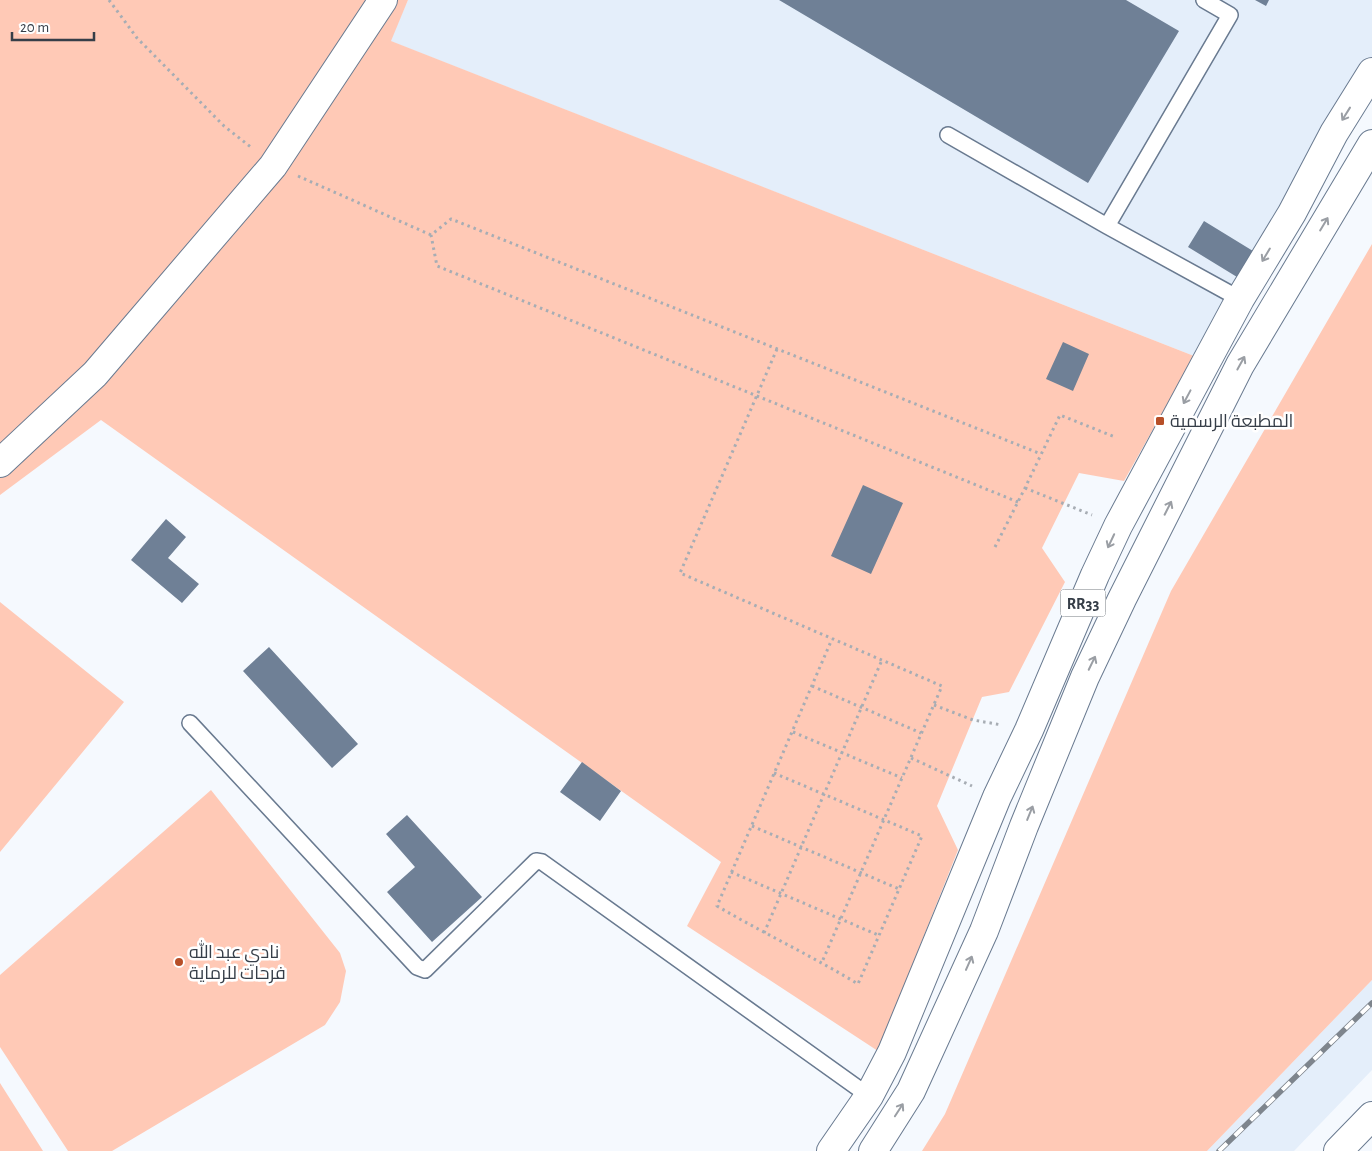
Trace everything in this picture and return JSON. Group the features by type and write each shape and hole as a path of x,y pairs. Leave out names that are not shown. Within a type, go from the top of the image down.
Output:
{"main road":[{"path":"0,463 95,374 274,166 383,0"},
{"name":"RR33","path":"831,1151 869,1096 892,1052 997,797 1029,730 1118,526 1240,299 1292,213 1334,133 1372,72"},
{"name":"RR33","path":"873,1151 911,1091 980,940 1085,677 1122,599 1240,365 1372,144"},
{"path":"1338,1151 1372,1116"}],"lane":[{"path":"1107,226 1230,15 1204,0"},
{"path":"948,135 1240,299"},
{"path":"190,724 421,970 425,970 536,861 542,862 869,1096"}],"path":[{"path":"109,0 137,38 224,126 274,166 431,235"},
{"path":"431,235 451,219 1041,454"},
{"path":"431,235 437,266 1018,502"},
{"path":"777,349 680,573 942,686 822,962"},
{"path":"994,547 1060,415 1115,437"},
{"path":"1025,488 1118,526"},
{"path":"774,772 922,836 858,984 822,962 716,906 752,826 774,772 832,639"},
{"path":"764,933 882,660"},
{"path":"812,686 921,733"},
{"path":"934,705 972,720 1029,730"},
{"path":"792,732 902,778"},
{"path":"910,758 997,797"},
{"path":"752,826 899,888"},
{"path":"732,872 878,935"}],"shaded area":[{"path":"0,0 408,0 391,41 1194,356 1124,481 1079,473 1042,548 1065,582 1009,692 982,697 937,806 958,850 878,1051 687,926 721,862 101,420 0,495"},
{"path":"408,0 1372,0 1372,72 1253,251 1194,356 390,41"},
{"path":"1372,244 1372,980 1207,1151 922,1151 945,1114 1171,591"},
{"path":"0,602 124,702 0,852"},
{"name":"نادي عبد الله فرحات للرماية","path":"211,790 340,953 346,971 340,1002 325,1025 112,1151 68,1151 0,1047 0,975"},
{"path":"1372,980 1372,1070 1294,1151 1207,1151"},
{"path":"0,1083 43,1151 0,1151"}],"building":[{"path":"779,0 1126,0 1179,31 1088,183"},
{"path":"1255,0 1269,0 1266,6"},
{"path":"1204,221 1253,251 1237,277 1188,247"},
{"path":"1063,342 1089,354 1073,391 1046,379"},
{"path":"863,485 903,503 871,574 831,556"},
{"path":"166,519 186,537 168,558 199,584 182,603 131,560"},
{"path":"269,647 358,744 332,768 243,671"},
{"path":"582,762 621,791 600,821 560,792"},
{"path":"407,815 482,897 432,942 387,892 415,867 386,834"}],"railway":[{"path":"1219,1151 1372,1003"}],"place":[{"name":"المطبعة الرسمية","path":"1160,421"},
{"name":"نادي عبد الله فرحات للرماية","path":"179,962"}]}
